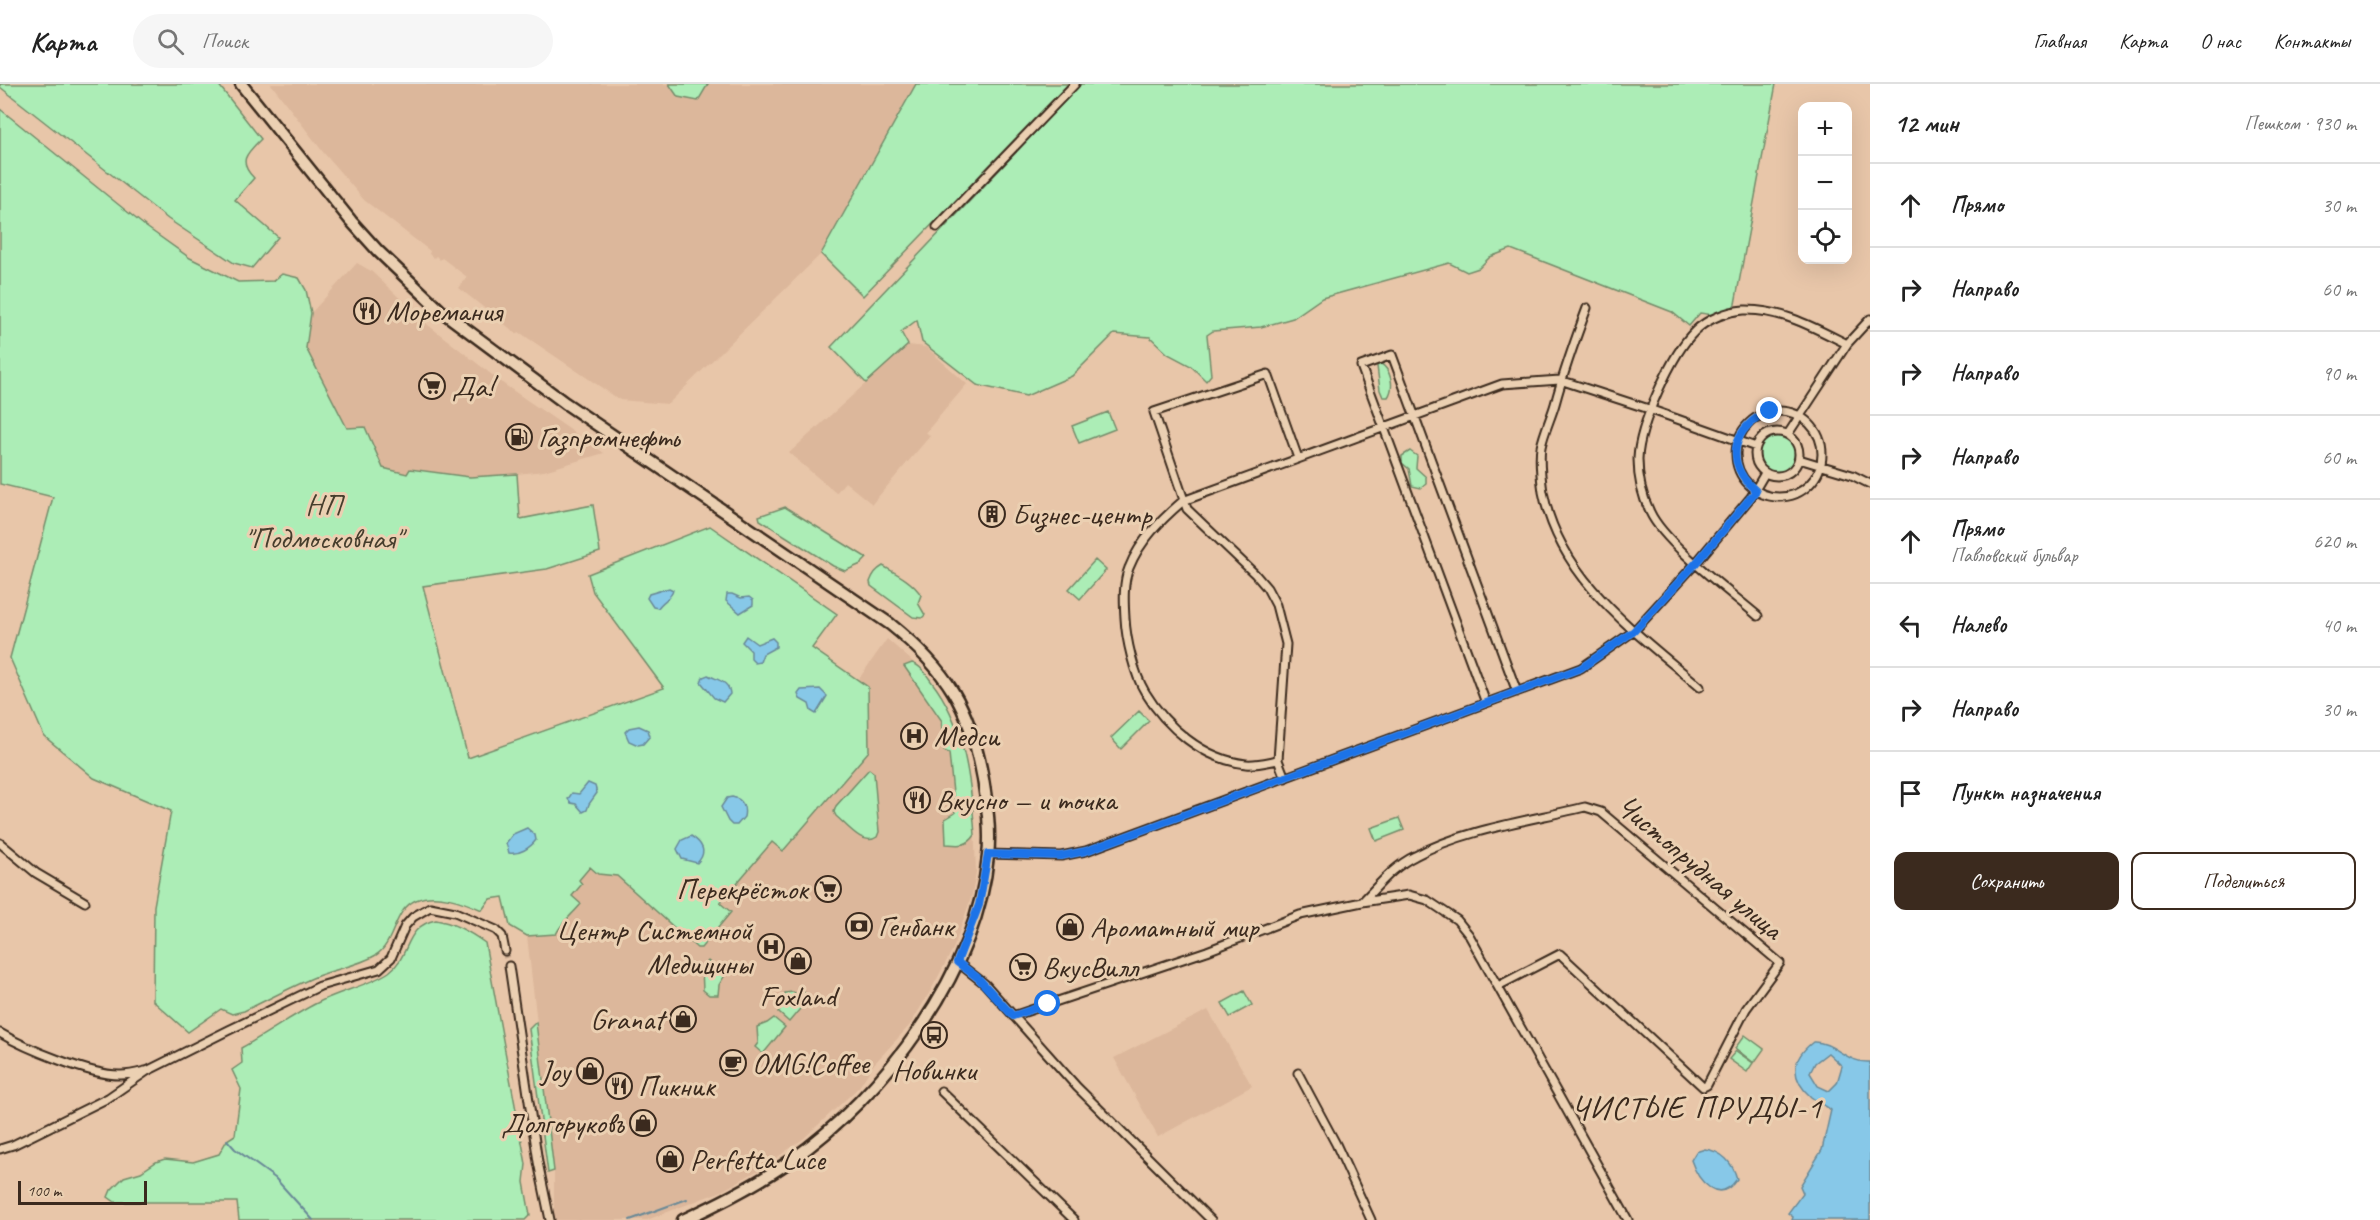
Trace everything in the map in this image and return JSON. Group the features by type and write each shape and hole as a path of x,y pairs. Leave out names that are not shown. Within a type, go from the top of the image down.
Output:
{"main road":[{"path":"241,84 365,236 440,310 565,403 890,624 926,654 942,673 966,715 975,741 987,808 988,854 979,905 957,962 910,1040 856,1105 792,1159 770,1174 726,1200 683,1220"}],"street":[{"path":"937,227 1075,84"},
{"path":"1587,308 1560,381 1541,448 1541,481 1547,511 1559,542 1588,586 1634,631 1700,687"},
{"path":"1758,616 1696,563 1650,513 1642,490 1638,458 1649,409 1683,347 1694,332 1706,322 1722,315 1743,310 1780,314 1847,344"},
{"path":"1788,434 1847,344 1870,319"},
{"path":"1486,703 1361,366 1392,355 1517,692"},
{"path":"1285,778 1278,760 1286,644 1283,625 1276,605 1267,588 1255,574 1187,509 1154,412 1268,374 1298,458"},
{"path":"1278,760 1246,764 1220,757 1194,744 1171,727 1144,691 1126,639 1124,603 1128,570 1140,545 1161,519 1183,501 1502,384 1560,381 1649,409 1756,447"},
{"path":"1770,411 1786,411 1800,416 1811,425 1819,437 1822,451 1821,465 1811,483 1795,495 1782,498 1756,491 1740,474 1737,464 1738,440 1744,427 1756,417 1770,411"},
{"path":"1781,432 1788,434 1798,445 1799,459 1790,473 1782,476 1766,473 1756,462 1756,447 1765,435 1781,432"},
{"path":"1799,459 1852,475 1870,484"},
{"path":"988,854 1061,856 1086,851 1581,668 1634,631 1696,563 1756,491 1766,473"},
{"name":"Чистопрудная улица","path":"1362,902 1399,867 1414,856 1436,846 1468,835 1585,807 1593,808 1601,812 1780,963 1746,1009 1704,1087 1560,954 1498,986"},
{"path":"0,843 36,873 85,902"},
{"path":"1013,1016 1207,951 1300,915 1409,895 1427,900 1443,908 1457,920 1468,935 1628,1220"},
{"path":"0,1149 13,1145 108,1098 147,1071 321,986 355,974 379,969 391,958 405,926 413,917 430,907 454,912 496,930 502,936 505,951"},
{"path":"957,962 978,978 1077,1087 1211,1220"},
{"path":"508,966 538,1162 550,1220"},
{"path":"0,1033 54,1057 102,1073 120,1075 147,1071"},
{"path":"1298,1073 1336,1144 1371,1220"},
{"path":"941,1091 1074,1220"}],"shaded area":[{"path":"271,84 916,84 821,254 668,404 620,400 519,332 517,334 459,288 467,277 442,258 440,260 436,256 434,258 429,254 430,251 364,200 323,152"},
{"path":"357,263 371,271 428,325 505,385 604,453 544,471 517,474 470,477 411,469 407,474 383,468 365,427 347,428 306,348 311,313"},
{"path":"908,345 926,347 967,384 926,432 930,436 872,504 845,482 836,493 789,453"},
{"path":"887,639 921,669 938,691 955,723 965,756 973,797 976,872 972,895 954,947 931,990 910,1025 874,1064 859,1087 803,1139 762,1168 722,1191 647,1220 554,1220 554,1171 527,936 557,934 562,923 569,919 581,904 572,896 578,880 590,867 598,874 617,876 697,948 701,948 731,912 720,903 772,842 783,851 867,699 868,687 858,680"},
{"path":"1208,1010 1252,1086 1158,1137 1114,1058"}],"green space":[{"path":"0,84 218,84 261,139 248,153 245,162 254,178 235,200 278,237 252,268 234,263 168,219 0,87"},
{"path":"669,84 708,84 698,101 678,97"},
{"path":"916,84 1068,84 863,296 821,254"},
{"path":"1081,84 1776,84 1735,304 1730,312 1714,315 1700,313 1689,326 1672,312 1511,249 1490,257 1479,268 1467,272 1449,263 1322,298 1293,318 1261,327 1213,331 1207,335 1211,375 1206,381 1191,366 1168,354 1150,337 1114,334 1072,376 1026,396 977,385 922,342 917,320 901,332 908,345 866,383 831,347"},
{"name":"НП \"Подмосковная\"","path":"0,109 145,226 190,258 238,282 273,281 282,274 299,278 306,290 311,313 306,348 347,428 365,427 383,468 407,474 410,469 470,477 517,474 520,519 593,505 600,552 547,569 423,586 468,758 664,688 593,592 588,574 710,526 837,614 812,648 868,687 869,751 783,851 772,842 720,903 731,912 701,948 697,948 617,876 598,874 590,867 579,880 582,884 572,896 581,904 556,934 527,936 510,926 503,897 490,899 482,910 441,897 424,898 408,905 398,919 387,943 376,955 362,962 315,977 244,1011 232,1014 221,1009 188,1032 153,1001 154,906 171,811 94,778 44,736 10,658 53,497 0,484"},
{"path":"1380,363 1391,378 1388,397 1383,397 1380,390 1377,366"},
{"path":"1108,412 1115,429 1079,443 1072,426"},
{"path":"1777,436 1790,441 1795,454 1790,467 1777,472 1764,467 1759,454 1764,441"},
{"path":"1410,451 1417,456 1416,468 1426,477 1426,484 1421,488 1412,486 1409,469 1402,463 1402,456"},
{"path":"785,507 867,558 861,564 845,571 833,566 760,520 759,516"},
{"path":"1095,560 1106,570 1080,599 1069,589"},
{"path":"883,566 904,578 921,595 918,603 925,615 922,618 913,617 871,586 870,582 874,574"},
{"path":"912,663 923,670 929,678 952,716 959,735 968,774 975,835 969,842 946,844 945,819 955,813 949,753 944,751 942,721 904,666"},
{"path":"1139,711 1149,721 1121,749 1111,738"},
{"path":"869,769 874,773 879,832 877,837 866,839 855,834 834,812 836,806"},
{"path":"1399,818 1404,830 1376,841 1371,828"},
{"path":"436,920 462,928 485,943 526,1164 524,1182 530,1215 525,1220 239,1220 237,1202 115,1202 108,1197 111,1190 124,1177 141,1172 156,1162 165,1159 193,1162 219,1154 227,1140 235,1135 241,1089 232,1070 242,1063 241,1048 317,1003 389,972 401,958 418,928"},
{"path":"708,961 725,975 719,985 718,995 709,995 703,990 702,969"},
{"path":"801,990 810,997 789,1022 778,1012 783,1004 785,993 797,994"},
{"path":"1244,991 1252,1005 1230,1017 1222,1003"},
{"path":"774,1018 785,1027 763,1054 755,1047 758,1043 757,1027"},
{"path":"536,1022 554,1171 548,1173 529,1029"},
{"path":"1745,1035 1764,1049 1754,1063 1735,1048"},
{"path":"1736,1051 1753,1063 1747,1072 1729,1059"}],"water":[{"path":"669,588 673,590 671,595 658,608 653,607 647,598 649,594"},
{"path":"727,594 741,598 749,597 753,600 753,605 740,613 726,601"},
{"path":"746,636 757,644 772,638 776,642 776,647 763,654 760,662 755,663 751,659 751,651 742,642"},
{"path":"708,675 727,686 730,694 723,702 714,698 701,682 703,677"},
{"path":"820,689 827,696 816,714 811,711 809,704 800,699 798,694 801,690"},
{"path":"639,726 648,730 650,736 643,744 638,745 629,741 625,732 629,728"},
{"path":"588,783 595,786 597,793 587,810 583,812 568,799 572,793 579,794"},
{"path":"732,797 741,802 745,810 744,817 737,825 732,825 728,821 721,807 727,798"},
{"path":"527,828 535,835 536,840 524,850 509,853 506,843 513,834"},
{"path":"691,836 703,851 697,863 682,859 677,849 682,840"},
{"path":"1813,1042 1821,1043 1854,1060 1870,1062 1870,1220 1792,1220 1793,1217 1788,1213 1803,1193 1800,1186 1822,1150 1831,1110 1811,1097 1799,1083 1797,1062","holes":["1828,1053 1842,1066 1837,1083 1829,1091 1818,1086 1810,1073 1815,1063"]},
{"path":"1705,1149 1717,1152 1730,1163 1737,1179 1730,1187 1723,1190 1710,1188 1698,1176 1691,1160 1696,1152"}],"waterway":[{"path":"227,1140 235,1149 275,1178 313,1220"},
{"path":"630,1220 687,1199"}],"tunnel":[{"path":"505,951 509,966"}],"place":[{"name":"Моремания","path":"367,311"},
{"name":"Да!","path":"432,386"},
{"name":"Газпромнефть","path":"519,437"},
{"name":"Бизнес-центр","path":"992,514"},
{"name":"Медси","path":"914,736"},
{"name":"Вкусно — и точка","path":"917,800"},
{"name":"Перекрёсток","path":"828,889"},
{"name":"Генбанк","path":"859,926"},
{"name":"Ароматный мир","path":"1070,927"},
{"name":"Центр Системной Медицины","path":"771,947"},
{"name":"Foxland","path":"798,961"},
{"name":"ВкусВилл","path":"1023,967"},
{"name":"Granat","path":"683,1019"},
{"name":"Новинки","path":"934,1035"},
{"name":"OMG!Coffee","path":"733,1063"},
{"name":"Joy","path":"590,1071"},
{"name":"Пикник","path":"619,1086"},
{"name":"Долгоруковъ","path":"643,1123"},
{"name":"Perfetta Luce","path":"670,1159"}],"district":[{"name":"ЧИСТЫЕ ПРУДЫ-1","path":"1697,1107"}],"route":[{"path":"1048,1004 1013,1016 978,978 957,962 979,905 988,854 1061,856 1086,851 1581,668 1634,631 1696,563 1756,491 1740,474 1736,452 1738,440 1744,427 1756,417 1770,411"}]}
